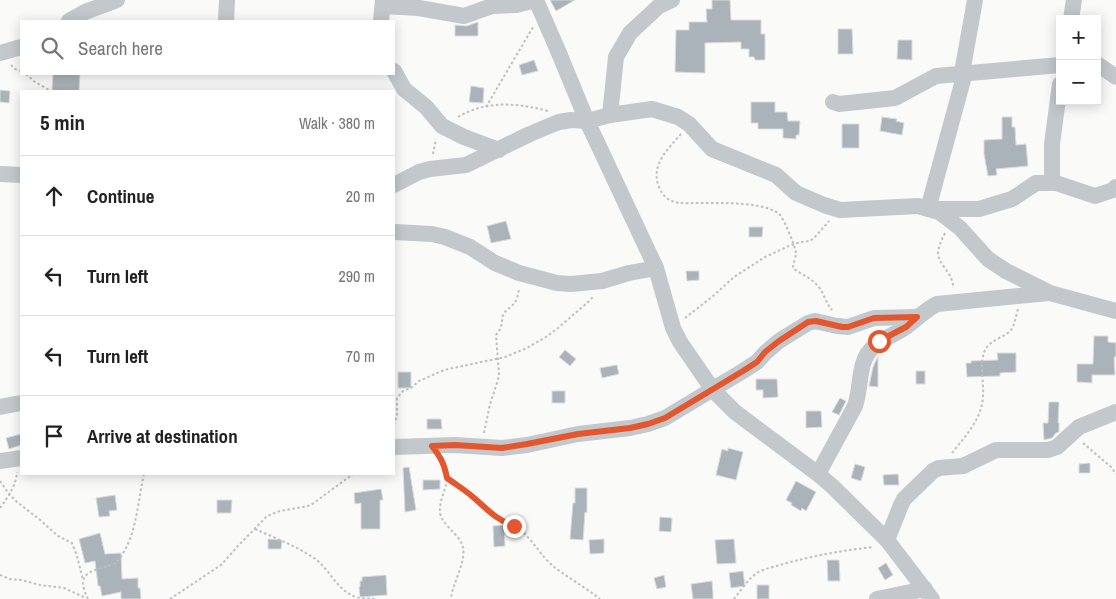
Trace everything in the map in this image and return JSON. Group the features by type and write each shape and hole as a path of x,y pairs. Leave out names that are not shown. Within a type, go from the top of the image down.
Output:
{"street":[{"path":"71,20 85,12 117,0"},
{"path":"226,0 226,20"},
{"path":"610,115 616,57 630,32 659,6 672,0"},
{"path":"928,209 963,80 963,67 975,0"},
{"path":"1072,15 1074,0"},
{"path":"382,9 419,8 464,16 492,6 538,4 587,121 656,268 673,328 680,342 713,390 748,424 818,474 889,542 929,594"},
{"path":"0,53 20,48"},
{"path":"833,102 839,104 895,98 936,76 1056,65"},
{"path":"1101,67 1116,77"},
{"path":"395,72 404,89 426,107 444,127 464,137 499,150"},
{"path":"1052,183 1052,144 1057,105"},
{"path":"395,184 419,172 466,165 548,126 571,120 587,121 610,115 652,110 678,117 689,124 712,149 776,175 796,193 824,205 840,210 918,206 939,212 960,228 988,258 1006,271 1050,293 1116,311"},
{"path":"0,174 20,175"},
{"path":"928,209 979,209 1012,199 1036,183 1056,183 1095,196 1114,190 1116,187"},
{"path":"395,232 432,234 445,237 470,247 495,263 519,273 558,283 571,284 602,281 656,268"},
{"path":"818,474 855,406 863,362 870,350 879,341 906,327 928,308 941,304 1050,293"},
{"path":"395,447 474,446 502,448 648,424 665,418 757,362 765,352 779,341 808,322 816,321 848,327 874,318 917,317"},
{"path":"0,407 20,404"},
{"path":"889,542 898,511 904,499 933,471 939,468 963,466 996,450 1048,450 1057,447 1079,427 1116,412"},
{"path":"0,461 20,458"},
{"path":"877,599 929,594"}],"path":[{"path":"486,107 538,4"},
{"path":"27,75 49,90"},
{"path":"430,169 436,138 440,131 466,112 511,104 550,111"},
{"path":"689,124 663,156 657,168 657,183 663,195 672,202 762,207 778,214 784,220 796,254 793,268 812,280 823,292 828,305 842,327"},
{"path":"673,328 734,277 765,257 793,244 810,241 840,210"},
{"path":"941,304 949,296 953,285 950,275 938,253 950,220"},
{"path":"474,446 486,430 490,404 499,374 496,335 501,328 503,314 518,298 519,273"},
{"path":"395,420 397,398 403,391 411,388 419,381 444,370 498,358 527,348 546,337 588,303 598,291 602,281"},
{"path":"939,468 977,420 983,398 982,371 984,352 988,346 1010,331 1023,296"},
{"path":"1071,434 1111,467 1116,474"},
{"path":"432,446 445,467 447,478 440,505 440,514 442,520 463,546 463,553 451,599"},
{"path":"0,508 16,481 20,458"},
{"path":"83,580 89,572 113,565 118,561 133,532 144,475"},
{"path":"170,599 221,565 267,516 272,513 311,505 352,475"},
{"path":"447,478 503,522 522,531 550,564 600,599"},
{"path":"0,480 17,502 58,536 72,543 83,580 83,588 88,598"},
{"path":"255,529 296,547 314,558 324,566 345,591 354,596 375,599"},
{"path":"734,599 756,574 765,569 838,551 889,542"},
{"path":"0,575 10,579 64,588 88,598"}],"building":[{"path":"550,0 575,0 556,11"},
{"path":"712,0 730,0 731,20 761,20 761,34 765,34 765,60 755,60 754,57 749,57 749,49 741,49 741,42 705,43 705,73 675,72 676,30 689,30 689,22 707,22 706,9 712,9"},
{"path":"478,22 478,36 455,36 455,25 467,26"},
{"path":"838,29 852,29 853,54 838,54"},
{"path":"898,40 912,40 912,60 897,59"},
{"path":"534,60 538,71 522,75 519,65"},
{"path":"53,75 80,75 79,90 52,90"},
{"path":"471,86 484,88 483,103 469,102"},
{"path":"0,90 10,91 9,103 0,102"},
{"path":"751,102 775,102 775,112 787,112 788,121 800,121 799,135 796,135 796,139 783,138 783,129 758,129 758,123 751,123"},
{"path":"882,117 897,119 896,121 904,123 902,135 880,131"},
{"path":"1002,117 1012,117 1012,127 1015,127 1016,145 1026,144 1028,166 996,169 997,175 988,176 984,154 984,140 1002,139"},
{"path":"842,124 859,124 859,148 842,148"},
{"path":"506,221 511,239 491,243 487,226"},
{"path":"749,227 763,227 762,237 749,237"},
{"path":"686,271 699,271 699,280 687,281"},
{"path":"1094,336 1108,336 1108,342 1116,343 1116,357 1114,357 1115,375 1092,375 1092,383 1077,382 1077,364 1093,364"},
{"path":"565,350 576,359 570,366 559,357"},
{"path":"997,353 1016,353 1016,372 1000,373 1000,376 967,377 966,363 971,363 971,361 998,360"},
{"path":"878,356 878,387 869,386 873,367"},
{"path":"617,365 619,374 602,378 600,368"},
{"path":"916,371 925,371 925,384 916,384"},
{"path":"398,372 411,372 411,388 398,388"},
{"path":"756,379 777,379 778,397 763,398 763,390 756,390"},
{"path":"552,391 565,391 565,403 552,403"},
{"path":"840,398 846,401 839,415 832,412"},
{"path":"1049,402 1059,402 1059,432 1052,438 1044,440 1043,423 1048,423"},
{"path":"806,411 821,411 822,427 806,428"},
{"path":"427,419 441,419 442,429 427,429"},
{"path":"20,434 20,445 9,449 6,438"},
{"path":"728,448 743,452 736,480 716,475 722,449 728,451"},
{"path":"1090,463 1090,473 1079,473 1079,464"},
{"path":"855,464 865,467 861,481 851,478"},
{"path":"409,467 416,510 405,512 403,468"},
{"path":"898,474 899,485 884,485 883,475"},
{"path":"423,480 440,480 440,489 423,490"},
{"path":"796,481 816,492 806,511 802,508 801,511 786,500"},
{"path":"575,488 587,488 587,513 585,512 583,540 570,539"},
{"path":"381,489 383,500 380,500 380,529 361,529 361,503 355,504 354,493"},
{"path":"115,495 117,510 109,511 110,516 99,517 96,498"},
{"path":"217,500 232,500 231,513 217,513"},
{"path":"660,517 672,518 671,532 659,531"},
{"path":"504,525 505,546 494,547 493,526"},
{"path":"100,533 105,554 121,553 122,579 138,578 141,599 121,599 121,592 102,596 100,586 98,586 95,561 85,563 79,539"},
{"path":"268,539 282,540 281,549 268,549"},
{"path":"604,539 604,553 590,554 589,540"},
{"path":"734,539 736,563 717,564 715,540"},
{"path":"827,560 839,560 840,581 828,581"},
{"path":"886,563 893,575 885,580 878,568"},
{"path":"743,571 745,586 731,588 729,573"},
{"path":"386,575 387,595 360,597 359,587 362,577"},
{"path":"664,575 666,587 657,589 654,578"},
{"path":"712,581 713,599 693,599 691,584"},
{"path":"757,585 769,585 769,599 757,599"}],"route":[{"path":"514,526 503,522 447,478 445,467 432,446 455,445 502,448 648,424 665,418 743,371 757,362 765,352 779,341 808,322 816,321 848,327 874,318 917,317 906,327 879,341"}]}
